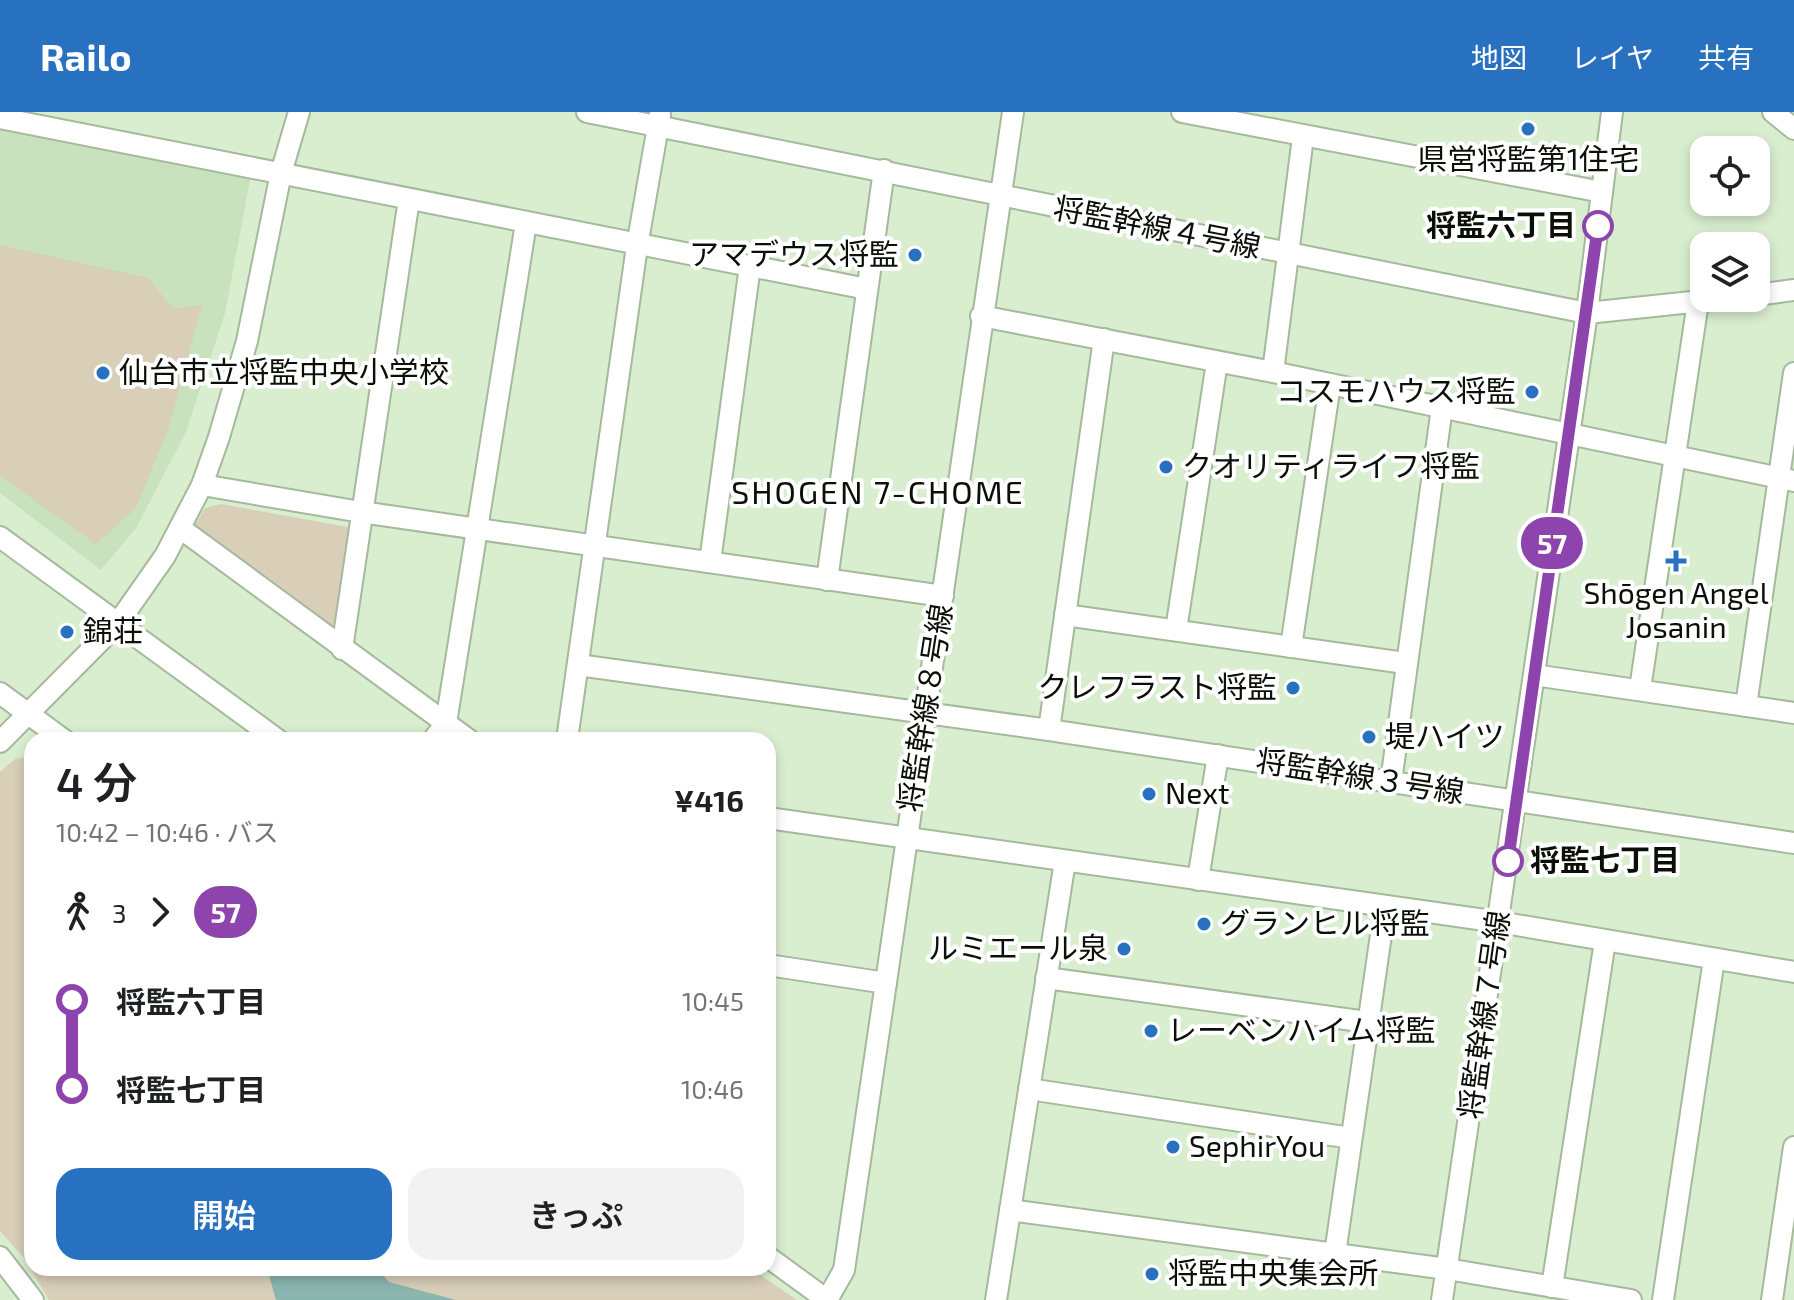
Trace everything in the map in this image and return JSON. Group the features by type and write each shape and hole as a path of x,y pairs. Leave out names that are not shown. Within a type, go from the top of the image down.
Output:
{"street":[{"path":"0,742 118,623 165,556 202,485 247,341 281,173 299,112"},
{"name":"将監幹線４号線","path":"587,112 660,119 1000,196 1587,313 1690,303"},
{"name":"将監幹線８号線","path":"827,1300 844,1270 1013,112"},
{"path":"1182,112 1602,192"},
{"name":"将監幹線７号線","path":"1442,1300 1587,313 1612,112"},
{"path":"1773,112 1794,129"},
{"path":"0,118 867,289"},
{"path":"568,732 637,246 660,119"},
{"path":"1273,372 1303,137"},
{"path":"827,580 884,170"},
{"path":"342,649 409,199"},
{"path":"439,732 446,723 526,223"},
{"path":"710,562 750,266"},
{"path":"1770,293 1794,290"},
{"path":"1640,689 1697,312"},
{"path":"981,316 1273,372 1786,479"},
{"path":"1049,730 1104,339"},
{"path":"1176,630 1217,362"},
{"path":"1746,706 1786,479 1794,373"},
{"path":"1291,647 1330,384"},
{"path":"1391,782 1442,407"},
{"path":"202,485 361,512 943,596"},
{"path":"180,528 458,732"},
{"path":"0,537 267,732"},
{"path":"1065,615 1405,663"},
{"name":"将監幹線３号線","path":"578,665 1049,730 1794,843"},
{"path":"1534,675 1794,713"},
{"path":"0,693 53,732"},
{"path":"1198,880 1218,755"},
{"path":"776,819 1499,922 1794,972"},
{"path":"996,1300 1065,861"},
{"path":"1335,1254 1385,907"},
{"path":"1552,1287 1605,941"},
{"path":"1663,1300 1714,959"},
{"path":"776,966 886,983"},
{"path":"1046,978 1367,1022"},
{"path":"1029,1089 1351,1138"},
{"path":"1772,1300 1794,1147"},
{"path":"1010,1210 1447,1269 1631,1300"},
{"path":"0,1257 33,1300"},
{"path":"776,1263 827,1300"}],"shaded area":[{"name":"仙台市立将監中央小学校","path":"0,112 253,165 225,313 186,432 136,528 101,570 0,493"},
{"path":"0,245 149,278 173,309 202,305 169,427 136,508 96,544 0,476"},
{"path":"221,504 353,528 341,621 328,627 193,528 205,508"},
{"path":"24,757 24,1258 0,1231 0,772 15,759"},
{"path":"35,1276 762,1276 797,1300 49,1300"}],"water":[{"path":"269,1276 384,1276 389,1282 456,1300 276,1300"}],"bus line":[{"name":"57","path":"1508,861 1598,226"}],"place":[{"name":"県営将監第1住宅","path":"1528,129"},
{"name":"将監六丁目","path":"1598,226"},
{"name":"アマデウス将監","path":"915,255"},
{"name":"仙台市立将監中央小学校","path":"103,373"},
{"name":"コスモハウス将監","path":"1532,392"},
{"name":"クオリティライフ将監","path":"1166,467"},
{"name":"Shōgen Angel Josanin","path":"1676,561"},
{"name":"錦荘","path":"67,632"},
{"name":"クレフラスト将監","path":"1293,688"},
{"name":"堤ハイツ","path":"1369,737"},
{"name":"Next","path":"1149,794"},
{"name":"将監七丁目","path":"1508,861"},
{"name":"グランヒル将監","path":"1204,924"},
{"name":"ルミエール泉","path":"1124,949"},
{"name":"レーベンハイム将監","path":"1151,1031"},
{"name":"SephirYou","path":"1173,1147"},
{"name":"将監中央集会所","path":"1152,1274"}],"district":[{"name":"SHOGEN 7-CHOME","path":"878,493"}]}
